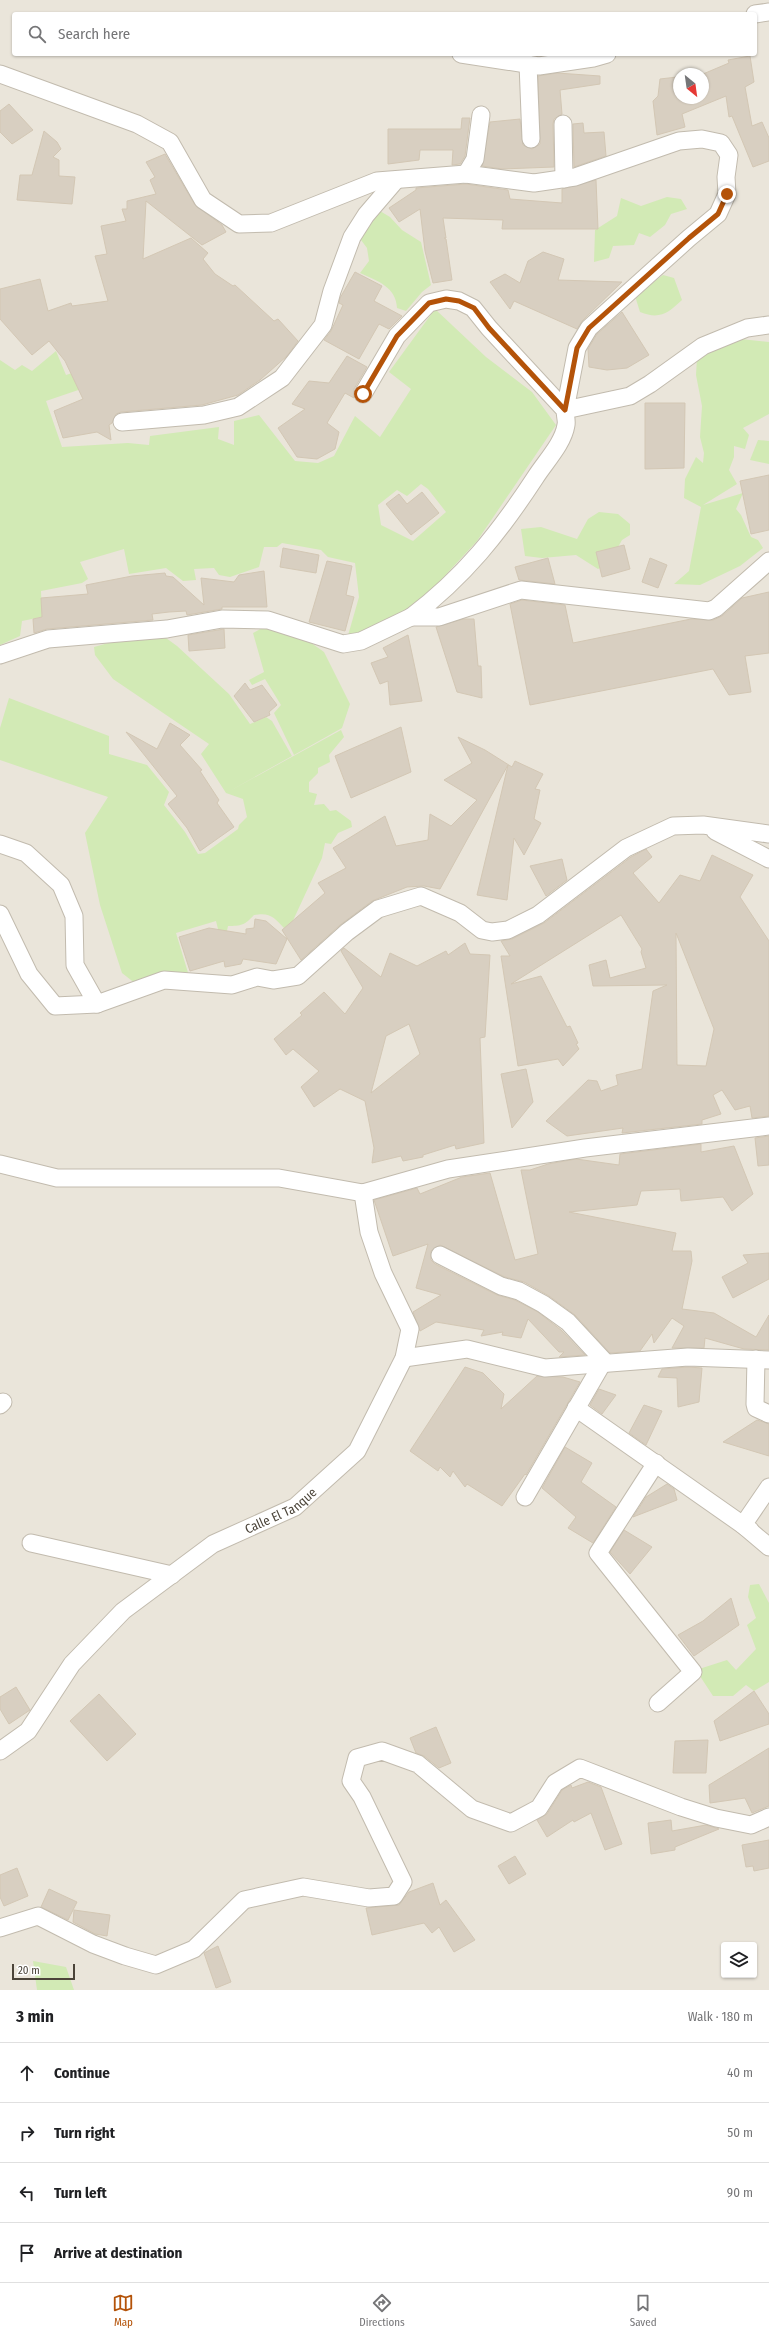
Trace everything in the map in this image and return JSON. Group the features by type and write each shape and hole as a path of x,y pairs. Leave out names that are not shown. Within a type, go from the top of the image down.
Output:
{"street":[{"path":"757,14 769,12"},
{"path":"474,56 539,66 600,56"},
{"path":"528,64 531,139"},
{"path":"0,74 137,124 170,142 203,200 239,224 271,223 377,182 466,174 534,183 574,178 679,141 702,139 721,143 729,155 726,177 727,194 718,214 689,238 589,328 577,348 565,410 567,425 557,446 504,525 479,556 432,601 411,617 362,641 343,644 268,620 222,619 166,629 48,639 0,655"},
{"path":"466,174 475,159 481,115"},
{"path":"564,124 564,179"},
{"path":"122,422 204,415 238,407 282,378 323,325 332,291 352,237 366,215 396,180"},
{"path":"363,394 397,336 429,303 446,299 459,301 474,308 489,328 565,410"},
{"path":"565,410 630,396 650,384 703,346 747,328 769,325"},
{"path":"411,617 440,617 521,590 709,611 716,608 769,561"},
{"path":"703,825 769,858"},
{"path":"0,914 29,974 56,1006 97,1004 164,980 232,985 257,977 273,980 298,976 347,932 378,908 421,896 460,913 482,930 492,932 508,930 538,915 626,848 673,826 703,825 769,834"},
{"path":"0,844 26,853 60,885 74,916 75,965 97,1004"},
{"path":"0,1164 57,1178 279,1178 363,1193 448,1169 585,1148 769,1126"},
{"name":"Calle El Tanque","path":"0,1751 28,1731 72,1664 123,1611 213,1544 295,1507 357,1451 404,1358 410,1328 383,1273 369,1232 363,1193"},
{"path":"440,1255 501,1286 519,1292 543,1304 568,1322 604,1363"},
{"path":"404,1358 467,1349 545,1368 688,1357 762,1360 755,1404 756,1408 769,1414"},
{"path":"525,1497 576,1408 604,1363"},
{"path":"576,1408 750,1530"},
{"path":"656,1463 598,1553 693,1672 658,1703"},
{"path":"769,1487 743,1525 769,1547"},
{"path":"31,1542 172,1574"},
{"path":"0,1928 38,1916 93,1944 125,1956 156,1965 194,1949 244,1900 303,1887 369,1898 394,1896 403,1882 362,1797 351,1781 357,1758 382,1750 418,1764 472,1809 511,1823 539,1808 555,1783 580,1768 681,1807 716,1818 751,1825 769,1817"}],"shaded area":[{"path":"0,0 769,0 769,1990 0,1990"}],"green space":[{"path":"667,197 681,199 687,209 671,214 665,225 650,237 639,233 634,245 613,246 609,258 594,262 595,230 617,216 621,198 641,206"},
{"path":"380,211 390,217 402,230 421,242 431,285 422,292 406,311 397,308 396,301 390,290 379,282 360,273 369,261 367,248 358,236"},
{"path":"663,275 674,278 682,300 668,312 663,314 653,315 640,312 635,296"},
{"path":"435,309 486,357 532,392 556,425 477,541 414,609 347,639 359,597 355,563 328,557 321,550 282,543 277,547 264,547 259,567 230,577 219,575 214,568 194,569 196,580 183,581 166,568 129,574 124,549 80,562 88,579 82,583 41,591 42,617 22,621 20,636 0,645 0,360 15,370 22,365 32,371 56,351 66,375 85,369 90,386 46,401 62,447 128,443 149,445 150,436 219,427 218,439 234,445 234,421 259,415 295,461 318,463 334,456 355,416 380,437 411,389 389,372","holes":["421,484 428,489 446,512 413,541 381,525 378,505 397,490 407,496"]},
{"path":"731,338 769,342 769,414 743,428 749,435 745,449 734,446 734,457 729,470 737,484 703,505 743,493 736,509 741,515 751,537 758,540 763,548 740,566 700,585 674,584 689,571 701,507 684,498 685,479 696,457 703,463 704,453 700,437 702,406 696,375 697,358"},
{"path":"758,440 769,441 769,464 750,460"},
{"path":"599,512 618,514 630,524 630,535 622,540 609,563 598,569 576,555 542,558 525,556 521,529 541,527 577,539 588,519"},
{"path":"266,626 297,633 324,652 350,704 342,728 294,755 274,713 281,705 265,679 252,685 249,680 264,672 253,633"},
{"path":"155,630 177,646 229,694 250,724 266,717 272,721 292,756 226,793 201,754 209,744 113,679 95,655 94,647"},
{"path":"9,698 109,736 109,754 147,765 169,792 164,805 185,832 198,854 205,853 238,829 239,825 247,817 243,799 226,793 341,730 344,737 329,755 330,762 318,768 318,773 309,782 309,792 317,794 314,805 324,804 330,811 336,810 351,821 352,827 338,833 331,844 325,843 322,858 290,927 285,929 275,919 268,915 254,915 242,924 228,926 223,949 216,921 176,933 189,976 136,984 122,973 100,905 85,833 108,797 0,760 0,728"},
{"path":"759,1584 769,1603 769,1682 754,1691 746,1685 733,1696 713,1696 696,1670 727,1660 736,1670 756,1649 747,1625 756,1618 748,1597 750,1585"},
{"path":"33,1961 66,1967 74,1990 37,1990"}],"building":[{"path":"750,56 754,82 745,87 752,126 762,122 769,138 769,161 753,167 732,116 729,117 726,96 709,103 709,71 729,63 728,60"},
{"path":"557,73 600,76 600,84 560,90 562,114 554,119 553,124 554,167 502,169 482,166 490,122 520,119 523,145 532,149 540,144 538,76"},
{"path":"673,77 673,104 706,104 682,114 685,127 657,135 653,101 658,96 660,79"},
{"path":"9,104 33,130 12,144 0,132 0,111"},
{"path":"462,118 470,118 465,156 460,164 452,165 453,150 420,150 419,160 388,164 388,129 461,129"},
{"path":"583,123 584,133 604,132 606,156 574,167 573,124"},
{"path":"44,131 57,142 61,149 53,157 59,160 59,176 75,177 72,204 17,200 20,175 32,175"},
{"path":"165,154 195,205 222,225 226,232 202,245 146,201 143,259 191,238 208,253 203,259 215,274 233,286 235,285 274,321 278,319 298,341 287,356 260,380 238,395 202,405 121,412 116,414 112,423 109,425 111,440 97,432 63,438 54,411 83,399 65,361 49,341 32,355 0,319 0,289 40,279 48,311 71,303 72,306 108,301 95,256 107,254 101,226 126,221 122,209 127,209 127,201 156,194 150,180 155,177 146,162"},
{"path":"596,180 598,229 502,229 503,220 443,218 446,238 444,238 446,239 452,280 433,283 425,251 420,209 399,222 389,208 416,190 416,188 466,184 508,190 510,199 562,203 562,189"},
{"path":"543,252 564,259 558,280 622,282 582,321 577,329 514,301 510,309 490,282 505,274 520,283 528,261"},
{"path":"355,272 382,286 374,301 402,316 389,329 379,324 359,359 324,340 331,331 343,305 339,303 340,298"},
{"path":"622,312 649,355 627,368 607,370 589,367 588,349 597,334"},
{"path":"347,356 367,367 354,389 354,398 345,393 327,423 339,432 335,449 317,459 297,457 278,428 305,409 292,404 309,381 329,383"},
{"path":"645,403 685,403 684,468 645,469"},
{"path":"769,475 769,530 751,534 740,481"},
{"path":"422,492 439,513 411,535 386,504 399,494 407,504"},
{"path":"624,545 630,569 602,577 596,552"},
{"path":"283,548 319,555 316,573 280,567"},
{"path":"548,558 555,584 519,580 515,567"},
{"path":"650,558 667,565 658,588 642,582"},
{"path":"327,561 352,566 346,595 354,597 345,631 309,622"},
{"path":"264,571 267,607 222,607 222,609 187,615 186,611 169,612 152,614 153,620 47,629 34,633 33,619 42,617 41,598 88,594 86,585 132,576 165,573 166,576 173,577 204,605 201,578 234,582 239,575"},
{"path":"769,592 769,653 745,656 751,692 729,695 713,669 530,705 510,604 522,600 565,605 573,643 691,619 713,620 722,616 742,598"},
{"path":"463,619 474,619 478,666 481,666 482,698 457,692 436,627"},
{"path":"224,629 225,648 189,651 188,635"},
{"path":"408,635 422,701 390,705 388,681 380,684 371,663 388,657 383,648"},
{"path":"245,683 250,690 262,685 277,705 269,712 270,715 254,722 234,696"},
{"path":"170,723 190,735 180,745 202,770 200,771 219,800 217,803 234,827 200,851 187,828 168,804 177,796 126,732 157,749"},
{"path":"401,727 411,772 351,798 335,756"},
{"path":"458,737 485,750 512,767 515,761 543,774 535,789 540,790 534,819 541,823 524,855 514,838 507,900 477,895 508,765 440,889 424,886 407,887 372,901 340,925 301,960 282,930 325,893 318,883 346,868 333,848 385,816 396,846 428,840 430,814 451,826 477,800 444,780 472,763"},
{"path":"646,849 652,857 633,873 659,903 680,875 700,881 712,855 753,875 740,897 769,941 769,1116 752,1118 750,1106 735,1110 722,1090 713,1095 721,1114 702,1120 702,1124 622,1133 623,1128 567,1136 546,1121 588,1080 597,1081 601,1091 618,1085 616,1075 642,1069 653,991 667,985 593,986 589,965 606,960 610,978 646,968 641,952 642,949 621,915 511,984 541,976 567,1027 570,1026 578,1043 576,1044 579,1049 563,1066 558,1059 518,1066 501,956 510,956 501,941 512,939 544,923 631,857","holes":["676,933 714,1029 706,1066 677,1065"]},
{"path":"562,859 567,880 546,896 530,866"},
{"path":"255,919 266,921 287,939 276,964 243,959 241,964 225,967 224,961 190,971 179,937 209,928 246,934 246,929 254,928"},
{"path":"465,943 470,954 490,955 485,1037 480,1038 484,1143 456,1149 455,1145 423,1155 423,1157 403,1161 401,1156 372,1163 374,1148 365,1101 340,1089 314,1107 301,1087 319,1071 293,1049 286,1055 274,1039 302,1015 300,1013 324,992 345,1014 363,988 341,951 344,948 381,977 390,953 417,966 446,951 448,955","holes":["409,1024 420,1054 371,1093 386,1036"]},
{"path":"526,1069 533,1102 512,1128 501,1074"},
{"path":"769,1136 769,1165 758,1166 755,1138"},
{"path":"701,1144 701,1152 734,1146 753,1194 732,1211 723,1197 681,1201 680,1189 641,1191 637,1205 569,1212 676,1233 672,1251 691,1251 692,1261 682,1309 714,1313 756,1337 769,1315 769,1350 744,1349 705,1338 704,1348 672,1348 684,1326 672,1318 654,1343 652,1334 640,1351 610,1353 575,1315 549,1296 524,1282 505,1277 440,1245 431,1251 431,1260 435,1264 497,1295 515,1300 538,1312 561,1330 585,1355 559,1357 564,1352 559,1352 528,1319 521,1338 502,1335 503,1332 481,1336 484,1330 436,1322 420,1331 413,1312 441,1295 416,1288 428,1244 393,1256 374,1200 417,1188 420,1194 462,1177 490,1173 515,1260 538,1254 521,1170 530,1170 548,1164 576,1159 619,1165 620,1154"},
{"path":"769,1253 769,1279 733,1298 722,1277 748,1263 743,1255"},
{"path":"465,1367 483,1373 504,1394 501,1409 537,1376 563,1377 580,1382 526,1475 525,1474 502,1506 467,1484 465,1487 453,1471 450,1477 440,1467 438,1471 410,1451"},
{"path":"688,1367 702,1368 699,1402 678,1407 677,1378 658,1377 662,1369"},
{"path":"599,1389 616,1395 602,1414 590,1405"},
{"path":"644,1405 662,1411 646,1445 629,1433"},
{"path":"757,1420 769,1424 769,1456 723,1442"},
{"path":"565,1447 592,1463 581,1482 616,1507 593,1543 568,1528 576,1517 542,1488"},
{"path":"667,1484 674,1489 677,1500 633,1517 646,1497"},
{"path":"624,1530 652,1547 630,1574 610,1552"},
{"path":"731,1598 739,1625 694,1656 678,1635 703,1621"},
{"path":"16,1687 30,1710 9,1724 0,1709 0,1697"},
{"path":"754,1691 769,1714 769,1724 720,1741 714,1721"},
{"path":"99,1694 136,1734 107,1761 70,1721"},
{"path":"436,1727 451,1763 439,1768 424,1756 416,1753 410,1738"},
{"path":"708,1740 706,1773 673,1773 675,1741"},
{"path":"769,1748 769,1806 752,1813 745,1798 710,1803 709,1785"},
{"path":"588,1782 601,1787 622,1844 605,1850 591,1813 574,1822 573,1820 547,1837 537,1820 547,1814 562,1790 571,1785 572,1788"},
{"path":"671,1820 672,1831 706,1825 719,1829 675,1847 675,1850 651,1854 648,1823"},
{"path":"769,1840 769,1868 754,1871 753,1866 746,1867 742,1845"},
{"path":"515,1856 526,1874 509,1884 498,1866"},
{"path":"17,1868 28,1896 4,1906 0,1897 0,1875"},
{"path":"433,1883 440,1905 446,1900 475,1940 454,1952 439,1927 432,1933 424,1923 372,1935 366,1908 399,1905 409,1892"},
{"path":"49,1889 77,1902 68,1920 41,1907"},
{"path":"74,1910 110,1915 107,1936 95,1934 73,1922"},
{"path":"218,1946 231,1982 216,1988 204,1953"}],"route":[{"path":"363,394 397,336 429,303 446,299 459,301 474,308 489,328 565,410 577,348 589,328 689,238 718,214 727,194"}]}
